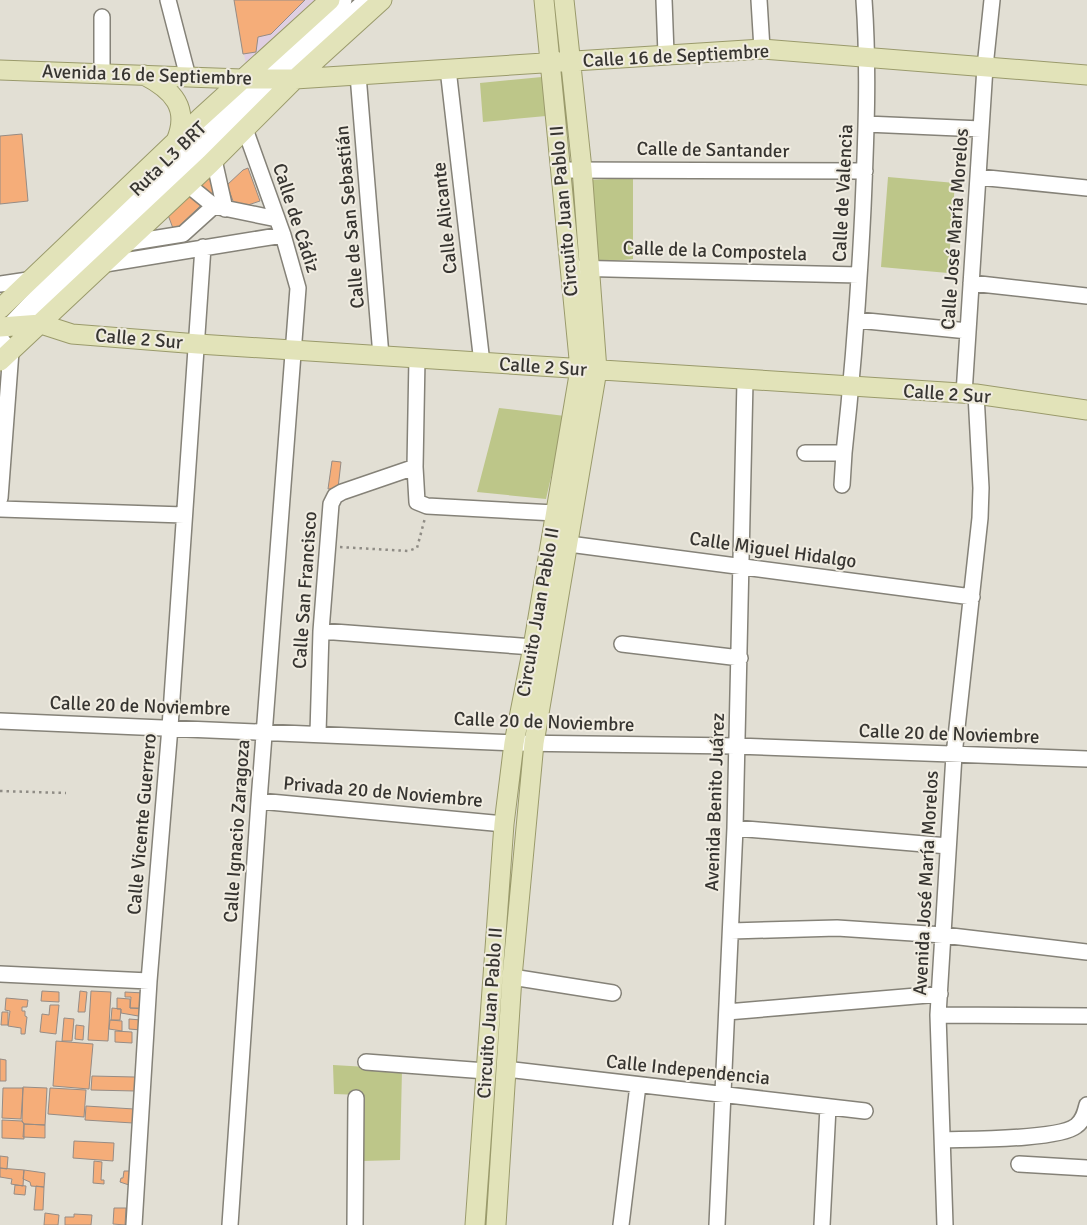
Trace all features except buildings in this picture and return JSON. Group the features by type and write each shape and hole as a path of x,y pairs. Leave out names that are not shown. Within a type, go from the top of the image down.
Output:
{"main road":[{"path":"18,327 176,142 242,79 330,0"},
{"path":"18,327 105,264 245,130 279,78 382,0"},
{"name":"Circuito Juan Pablo II","path":"475,1225 504,824 514,743 533,647 555,513 589,370 569,268 544,0"},
{"name":"Circuito Juan Pablo II","path":"496,1225 512,977 534,743 569,544 589,370 588,268 582,169 564,0"},
{"name":"Calle 16 de Septiembre","path":"279,78 358,75 762,49 1087,75"},
{"name":"Avenida 16 de Septiembre","path":"0,70 242,79 279,78"},
{"path":"143,75 160,84 172,94 179,107 182,122 176,142"},
{"path":"0,309 18,327"},
{"name":"Calle 2 Sur","path":"18,327 72,334 198,344 970,394 1087,410"}],"street":[{"path":"168,0 188,77"},
{"path":"279,78 344,0"},
{"path":"18,327 279,78 366,0"},
{"path":"664,0 666,54"},
{"path":"758,0 762,49"},
{"name":"Calle de Valencia","path":"842,486 857,320 865,172 869,58 864,0"},
{"name":"Calle José María Morelos","path":"970,394 968,331 985,68 992,0"},
{"path":"102,17 102,73"},
{"name":"Calle Alicante","path":"448,69 482,362"},
{"name":"Calle de San Sebastián","path":"358,75 381,356"},
{"path":"866,124 981,129"},
{"name":"Calle de Cádiz","path":"245,130 283,235 298,288 292,350"},
{"path":"214,160 220,207"},
{"name":"Calle de Santander","path":"561,170 865,172"},
{"path":"978,177 1087,188"},
{"path":"188,185 220,207 277,219"},
{"path":"127,243 183,234 220,207"},
{"path":"105,264 283,235"},
{"name":"Calle Vicente Guerrero","path":"134,1225 141,1055 170,727 198,344 203,247"},
{"name":"Calle de la Compostela","path":"569,268 860,275"},
{"path":"971,283 1087,296"},
{"path":"0,284 18,327 0,498"},
{"path":"857,320 968,331"},
{"name":"Calle Ignacio Zaragoza","path":"230,1225 258,801 292,350"},
{"path":"417,358 415,497 421,506 555,513"},
{"name":"Avenida Benito Juárez","path":"717,1225 735,828 740,658 744,380"},
{"name":"Avenida José María Morelos","path":"945,1225 938,1015 954,756 972,597 981,488 970,394"},
{"path":"804,453 844,453"},
{"name":"Calle San Francisco","path":"318,733 321,631 331,504 335,496 415,467"},
{"path":"0,509 184,515"},
{"name":"Calle Miguel Hidalgo","path":"569,544 972,597"},
{"path":"321,631 533,647"},
{"path":"622,644 740,658"},
{"name":"Calle 20 de Noviembre","path":"0,721 318,733 514,743 736,746 954,756 1087,759"},
{"name":"Privada 20 de Noviembre","path":"258,801 504,824"},
{"path":"735,828 948,846"},
{"path":"730,931 837,928 943,935 1087,952"},
{"path":"0,974 149,981"},
{"path":"512,977 613,993"},
{"path":"727,1012 940,994"},
{"path":"938,1015 1087,1016"},
{"path":"366,1062 486,1071"},
{"name":"Calle Independencia","path":"506,1069 865,1111"},
{"path":"621,1225 638,1085"},
{"path":"355,1225 356,1098"},
{"path":"943,1140 1049,1134 1076,1126 1085,1115 1087,1105"},
{"path":"822,1225 828,1107"},
{"path":"1019,1164 1087,1168"}],"path":[{"path":"328,546 408,551 417,548 421,540 427,506"},
{"path":"0,791 66,793"}],"shaded area":[{"path":"234,0 321,0 247,70"}],"green space":[{"path":"542,77 546,116 483,122 480,83"},
{"path":"888,177 955,183 948,273 881,267"},
{"path":"633,178 633,259 593,263 586,180"},
{"path":"499,408 565,416 546,499 477,492"},
{"path":"333,1065 402,1069 400,1160 362,1161 362,1095 334,1094"}]}
